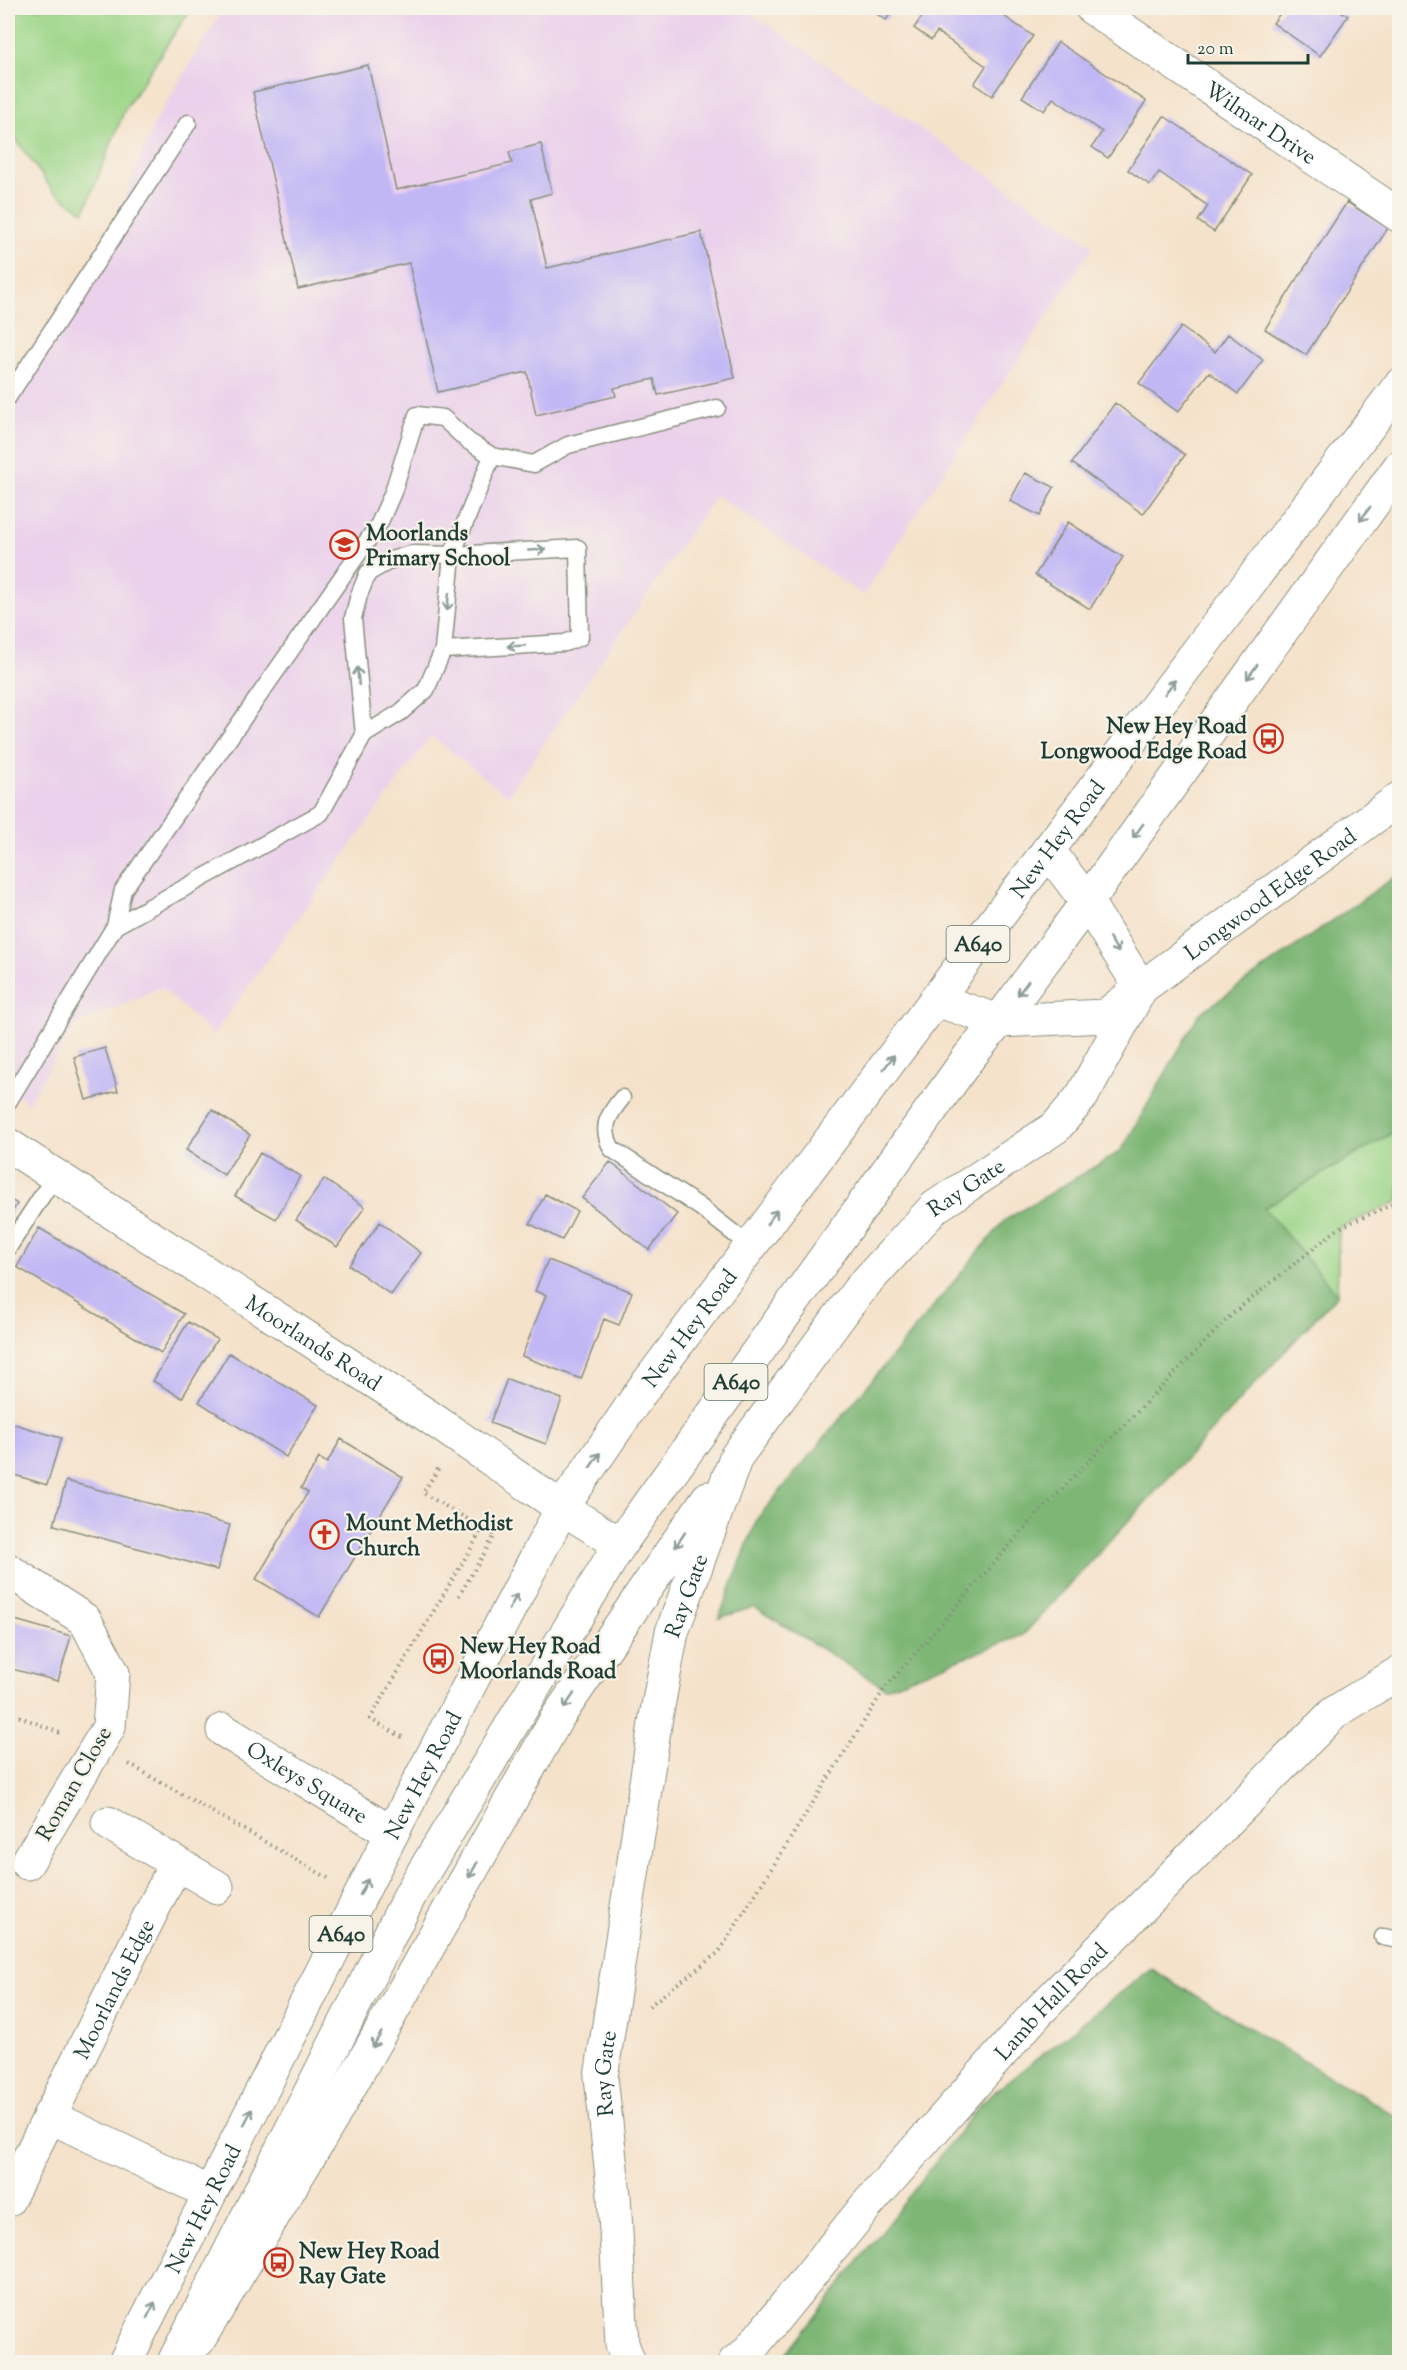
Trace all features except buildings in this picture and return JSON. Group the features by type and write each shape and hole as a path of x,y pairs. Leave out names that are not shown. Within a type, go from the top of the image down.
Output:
{"main road":[{"name":"Wilmar Drive","path":"1092,8 1400,216"},
{"name":"New Hey Road","path":"125,2362 359,1897 562,1508 641,1392 1400,385"},
{"name":"New Hey Road","path":"174,2362 411,1893 620,1544 969,1057 999,1021 1087,902 1400,466"},
{"name":"Longwood Edge Road","path":"936,1000 999,1021 1105,1016 1141,987 1400,798"},
{"path":"1048,850 1087,902 1141,987"},
{"name":"Ray Gate","path":"628,2362 622,2344 614,2195 601,2077 656,1717 672,1632 736,1457 858,1291 935,1207 1056,1127 1082,1096 1141,987"},
{"name":"Moorlands Road","path":"8,1145 425,1414 562,1508 620,1544"},
{"path":"185,2362 332,2118 557,1718 736,1457"},
{"name":"Roman Close","path":"8,1570 85,1620 113,1673 109,1727 27,1863"},
{"name":"Lamb Hall Road","path":"735,2362 747,2353 867,2205 1036,2014 1334,1713 1400,1672"},
{"name":"Oxleys Square","path":"223,1730 392,1833"},
{"path":"108,1823 217,1887"},
{"name":"Moorlands Edge","path":"8,2200 176,1863"},
{"path":"49,2116 210,2193"}],"lane":[{"path":"8,397 188,123"},
{"path":"8,1102 115,926 123,890 379,524 393,492 417,415 443,418 468,441 492,456 534,464 568,445 717,408"},
{"path":"115,926 321,813 364,735 401,712 426,690 443,650 452,555 492,456"},
{"path":"364,735 353,618 368,573 391,560 412,554 452,555 578,548 580,637 565,643 443,650"},
{"path":"622,1098 608,1114 605,1137 612,1149 700,1207 750,1246"},
{"path":"8,1248 56,1176"}],"path":[{"path":"606,2040 719,1952 885,1688 1029,1522 1232,1314 1339,1228 1400,1202"},
{"path":"423,1492 495,1535 457,1599"},
{"path":"370,1719 483,1528"},
{"path":"8,1712 97,1746 359,1897"}],"shaded area":[{"name":"Moorlands Primary School","path":"224,8 743,8 1093,246 863,595 716,495 508,796 431,736 213,1035 161,987 74,1026 28,1103 8,1089 8,386 112,228 155,122"}],"green space":[{"path":"8,8 191,8 125,109 84,212 53,191 8,128"},
{"path":"1399,874 1399,1129 1264,1208 1337,1295 1023,1635 885,1688 754,1607 719,1618 757,1519 1005,1220 1121,1151 1199,1014"},
{"path":"1399,1129 1399,1201 1339,1228 1337,1295 1263,1208"},
{"path":"1151,1969 1399,2118 1399,2362 780,2362 983,2101"}],"place":[{"name":"Moorlands Primary School","path":"345,545"},
{"name":"New Hey Road Longwood Edge Road","path":"1268,738"},
{"name":"Mount Methodist Church","path":"325,1535"},
{"name":"New Hey Road Moorlands Road","path":"439,1658"},
{"name":"New Hey Road Ray Gate","path":"278,2263"}]}
